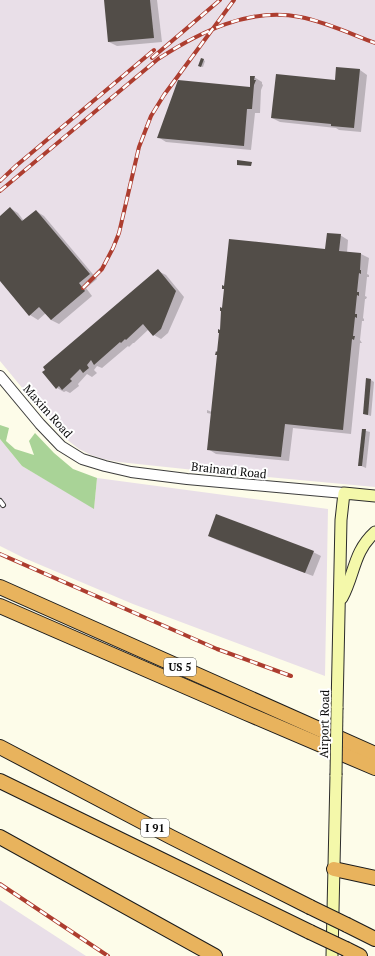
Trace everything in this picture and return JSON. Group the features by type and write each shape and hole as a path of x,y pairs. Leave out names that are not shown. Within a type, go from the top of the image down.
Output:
{"highway":[{"name":"US 5","path":"0,587 361,748 375,752"},
{"name":"US 5","path":"0,606 375,768"},
{"path":"246,713 274,730 375,774"},
{"name":"I 91","path":"0,747 171,837 375,938"},
{"path":"0,778 18,789"},
{"name":"I 91","path":"0,781 262,908 343,953 360,956"},
{"path":"0,837 215,956"},
{"path":"334,869 375,878"}],"main road":[{"name":"Brainard Road","path":"344,494 375,496"},
{"name":"Airport Road","path":"332,956 341,520 344,494"},
{"path":"340,602 359,552 367,540 375,532"}],"street":[{"name":"Maxim Road","path":"0,376 40,424 61,446 82,459"},
{"name":"Brainard Road","path":"82,459 131,472 344,494"}],"lane":[{"path":"0,501 3,505"}],"shaded area":[{"path":"0,0 375,0 375,487 119,462 91,455 79,449 61,435 0,361"},
{"path":"0,439 22,466 94,508 97,478 328,509 325,676 133,604 24,558 0,546"},
{"path":"0,900 3,902 86,956 0,956"}],"green space":[{"path":"0,425 9,428 6,441 15,449 34,455 29,441 35,433 54,453 73,469 97,478 94,509 22,466 0,439"}],"building":[{"path":"104,0 150,0 154,38 108,42"},
{"path":"201,58 204,59 201,67 198,66"},
{"path":"336,67 360,69 354,128 331,126 331,124 271,118 276,74 335,80"},
{"path":"250,76 255,76 254,80 256,80 254,85 252,109 247,109 244,146 157,138 178,80 250,87"},
{"path":"237,160 252,162 251,166 237,165"},
{"path":"10,207 22,221 36,210 90,274 79,283 85,291 51,320 39,307 29,316 0,281 0,216"},
{"path":"327,233 341,234 339,251 361,253 361,274 359,273 357,292 359,292 359,296 357,295 355,314 357,314 357,318 355,317 354,340 352,339 343,430 285,424 281,457 207,450 217,355 215,355 216,351 217,352 218,329 220,330 220,307 222,308 224,289 222,289 222,285 224,286 229,239 325,249"},
{"path":"158,269 176,291 161,329 153,336 143,324 126,340 125,339 121,343 120,342 94,365 91,360 87,365 89,368 83,373 80,369 70,379 72,381 62,390 59,386 56,389 42,372 45,370 43,367"},
{"path":"366,378 371,379 368,415 363,414"},
{"path":"362,429 366,429 362,466 358,466"},
{"path":"216,514 314,551 305,573 208,536"}],"railway":[{"path":"152,58 220,0"},
{"path":"83,288 102,269 119,233 139,147 151,116 164,95 234,0"},
{"path":"0,191 158,59 208,31 244,19 281,15 310,19 375,43"},
{"path":"0,181 154,50"},
{"path":"0,554 217,649 291,676"},
{"path":"0,884 108,956"}]}
